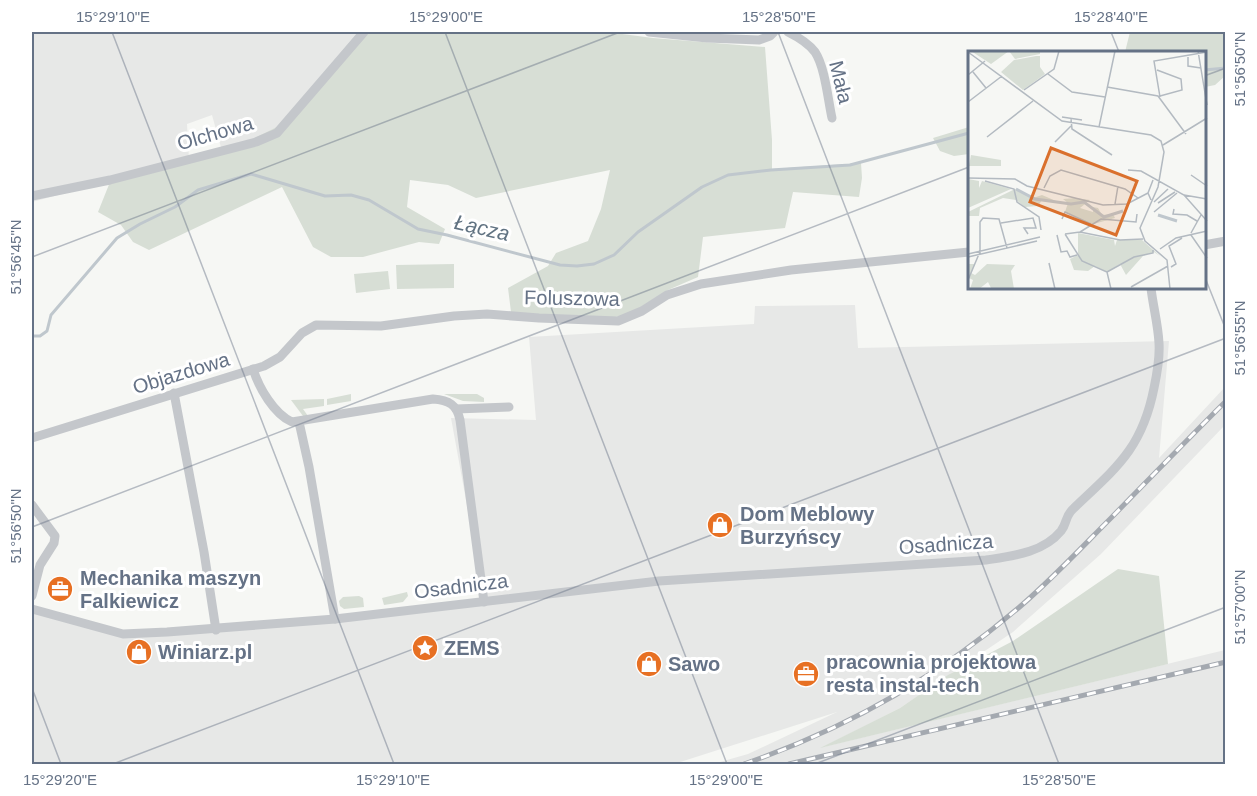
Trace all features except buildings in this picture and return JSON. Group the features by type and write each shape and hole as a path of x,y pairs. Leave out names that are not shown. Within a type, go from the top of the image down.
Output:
{"street":[{"name":"Olchowa","path":"32,196 110,180 256,142 277,133 364,32"},
{"path":"649,32 759,40 774,32"},
{"name":"Mała","path":"788,32 815,53 821,65 832,118"},
{"path":"1206,245 1226,241"},
{"name":"Foluszowa","path":"253,369 272,363 302,333 316,325 381,326 487,314 618,321 642,312 667,295 701,284 791,270 968,252"},
{"name":"Osadnicza","path":"32,609 123,634 216,630 335,619 659,580 986,560 1016,556 1039,548 1054,539 1065,526 1067,514 1118,465 1143,430 1150,409 1159,345 1151,290"},
{"name":"Objazdowa","path":"32,438 253,369 256,381 277,411 284,419 299,422"},
{"path":"174,393 216,630"},
{"path":"335,619 299,422 433,399 443,399 452,404 460,420 484,602"},
{"path":"456,409 509,407"},
{"path":"32,505 55,536 54,543 40,565 32,596"}],"shaded area":[{"path":"32,32 359,32 277,133 222,151 212,115 187,124 189,160 32,202"},
{"path":"358,32 607,32 765,47 772,169 861,163 862,178 859,197 793,192 785,228 703,237 698,277 668,290 628,315 602,319 511,312 508,288 548,266 556,253 588,241 601,209 610,170 476,198 448,185 410,180 407,207 445,229 439,244 419,242 363,257 331,257 313,247 282,187 149,250 133,242 121,225 98,212 110,182 234,148 281,125"},
{"path":"1130,32 1225,32 1225,76 1215,85 1206,87 1206,51 1125,51"},
{"path":"968,127 968,154 954,156 940,151 933,138"},
{"path":"454,264 454,288 397,289 396,265"},
{"path":"388,271 390,289 356,293 354,274"},
{"path":"855,305 858,348 1169,341 1159,458 1225,387 1225,425 1101,554 1013,632 900,708 823,747 1225,650 1225,764 713,764 748,754 837,712 674,764 32,764 32,609 122,634 277,625 484,599 451,418 536,420 529,337 754,324 755,306"},
{"path":"351,394 351,401 327,405 327,399"},
{"path":"444,394 477,394 484,398 484,402 463,401"},
{"path":"324,399 324,406 303,409 308,416 303,416 291,400"},
{"path":"1118,569 1159,576 1168,664 820,748 900,708 948,675 1013,641"},
{"path":"407,592 408,596 403,602 384,605 382,598"},
{"path":"343,597 363,598 364,607 344,609 340,606 339,601"}],"waterway":[{"name":"Łącza","path":"1206,70 1226,68"},
{"name":"Łącza","path":"32,336 40,336 47,331 51,315 117,238 175,207 198,190 251,174 325,196 351,195 369,200 418,229 560,265 577,266 594,264 614,255 638,232 702,187 728,175 850,165 968,133"}],"railway":[{"path":"744,764 782,750 855,717 926,677 992,630 1057,573 1226,401"},
{"path":"789,764 1226,662"}],"place":[{"name":"Dom Meblowy Burzyńscy","path":"720,525"},
{"name":"Mechanika maszyn Falkiewicz","path":"60,589"},
{"name":"ZEMS","path":"425,648"},
{"name":"Winiarz.pl","path":"139,652"},
{"name":"Sawo","path":"649,664"},
{"name":"pracownia projektowa resta instal-tech","path":"806,674"}]}
